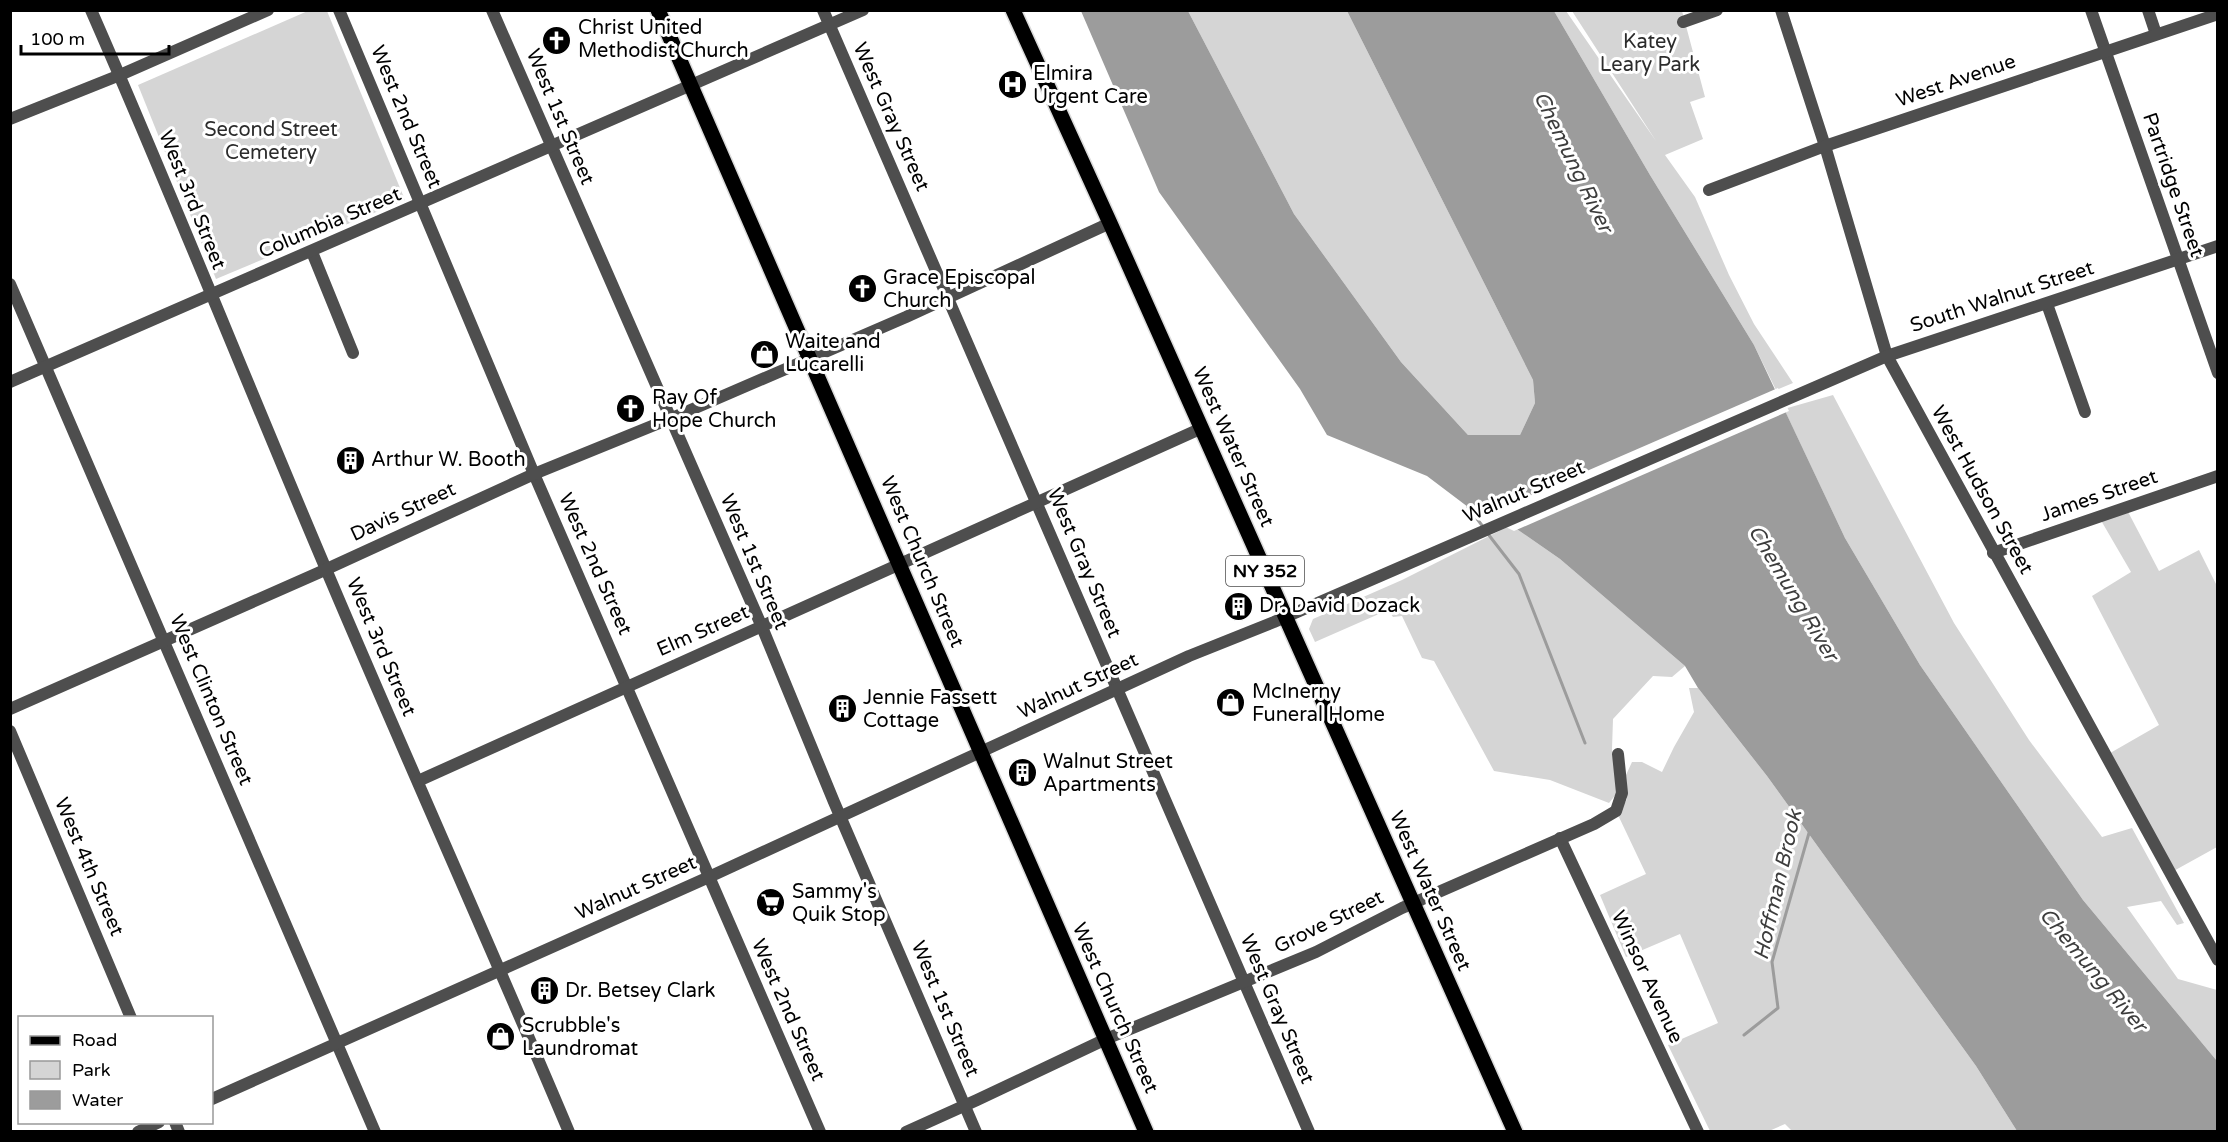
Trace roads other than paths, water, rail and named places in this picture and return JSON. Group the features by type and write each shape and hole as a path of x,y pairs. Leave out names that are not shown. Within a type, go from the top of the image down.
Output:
{"main road":[{"name":"West Church Street","path":"658,10 1146,1131"},
{"name":"West Water Street","path":"1013,10 1515,1131"}],"street":[{"name":"West 3rd Street","path":"91,10 326,569 569,1131"},
{"path":"10,119 120,75 268,10"},
{"name":"West 2nd Street","path":"339,10 534,474 820,1131"},
{"name":"West 1st Street","path":"492,10 762,627 976,1131"},
{"name":"West Gray Street","path":"823,10 1309,1131"},
{"name":"Columbia Street","path":"10,382 863,10"},
{"path":"1683,22 1717,10"},
{"name":"West Hudson Street","path":"1781,10 1825,146 1887,356 2217,960"},
{"name":"Partridge Street","path":"2091,10 2217,373"},
{"path":"2148,10 2156,34"},
{"name":"West Avenue","path":"1709,190 1825,146 2217,14"},
{"name":"Davis Street","path":"10,709 165,642 534,474 810,359 949,298 1110,223"},
{"name":"South Walnut Street","path":"1801,393 1887,356 2217,246"},
{"path":"312,252 353,353"},
{"name":"West Clinton Street","path":"10,284 375,1131"},
{"path":"2047,304 2085,412"},
{"name":"Walnut Street","path":"213,1099 709,877 1190,656 1801,393"},
{"name":"Elm Street","path":"417,782 1202,428"},
{"name":"James Street","path":"1993,553 2217,476"},
{"name":"West 4th Street","path":"10,731 131,1016"},
{"name":"Grove Street","path":"906,1131 965,1106 1106,1039 1316,952 1413,904 1594,824 1616,811 1622,793 1618,754"},
{"name":"Winsor Avenue","path":"1560,838 1698,1131"},
{"path":"138,1131 154,1124"}],"water":[{"name":"Chemung River","path":"1081,11 1188,11 1294,214 1401,362 1468,435 1520,435 1535,403 1533,380 1347,11 1554,11 1650,175 1754,345 1845,538 1920,665 2083,900 2217,1061 2217,1131 2017,1131 1976,1066 1767,776 1698,688 1685,666 1560,559 1511,525 1468,507 1427,476 1327,435 1300,389 1159,192"}],"waterway":[{"path":"1468,507 1484,528"},
{"path":"1488,534 1519,574 1585,743"},
{"name":"Hoffman Brook","path":"1744,1035 1778,1008 1772,962 1809,833"}],"place":[{"name":"Christ United Methodist Church","path":"557,40"},
{"name":"Elmira Urgent Care","path":"1012,85"},
{"name":"Grace Episcopal Church","path":"862,289"},
{"name":"Waite and Lucarelli","path":"764,354"},
{"name":"Ray Of Hope Church","path":"631,409"},
{"name":"Arthur W. Booth","path":"350,460"},
{"name":"Dr. David Dozack","path":"1238,606"},
{"name":"McInerny Funeral Home","path":"1231,703"},
{"name":"Jennie Fassett Cottage","path":"842,709"},
{"name":"Walnut Street Apartments","path":"1022,773"},
{"name":"Sammy's Quik Stop","path":"771,903"},
{"name":"Dr. Betsey Clark","path":"544,991"},
{"name":"Scrubble's Laundromat","path":"501,1037"}],"park label":[{"name":"Katey Leary Park","path":"1650,54"},
{"name":"Second Street Cemetery","path":"271,142"}]}
